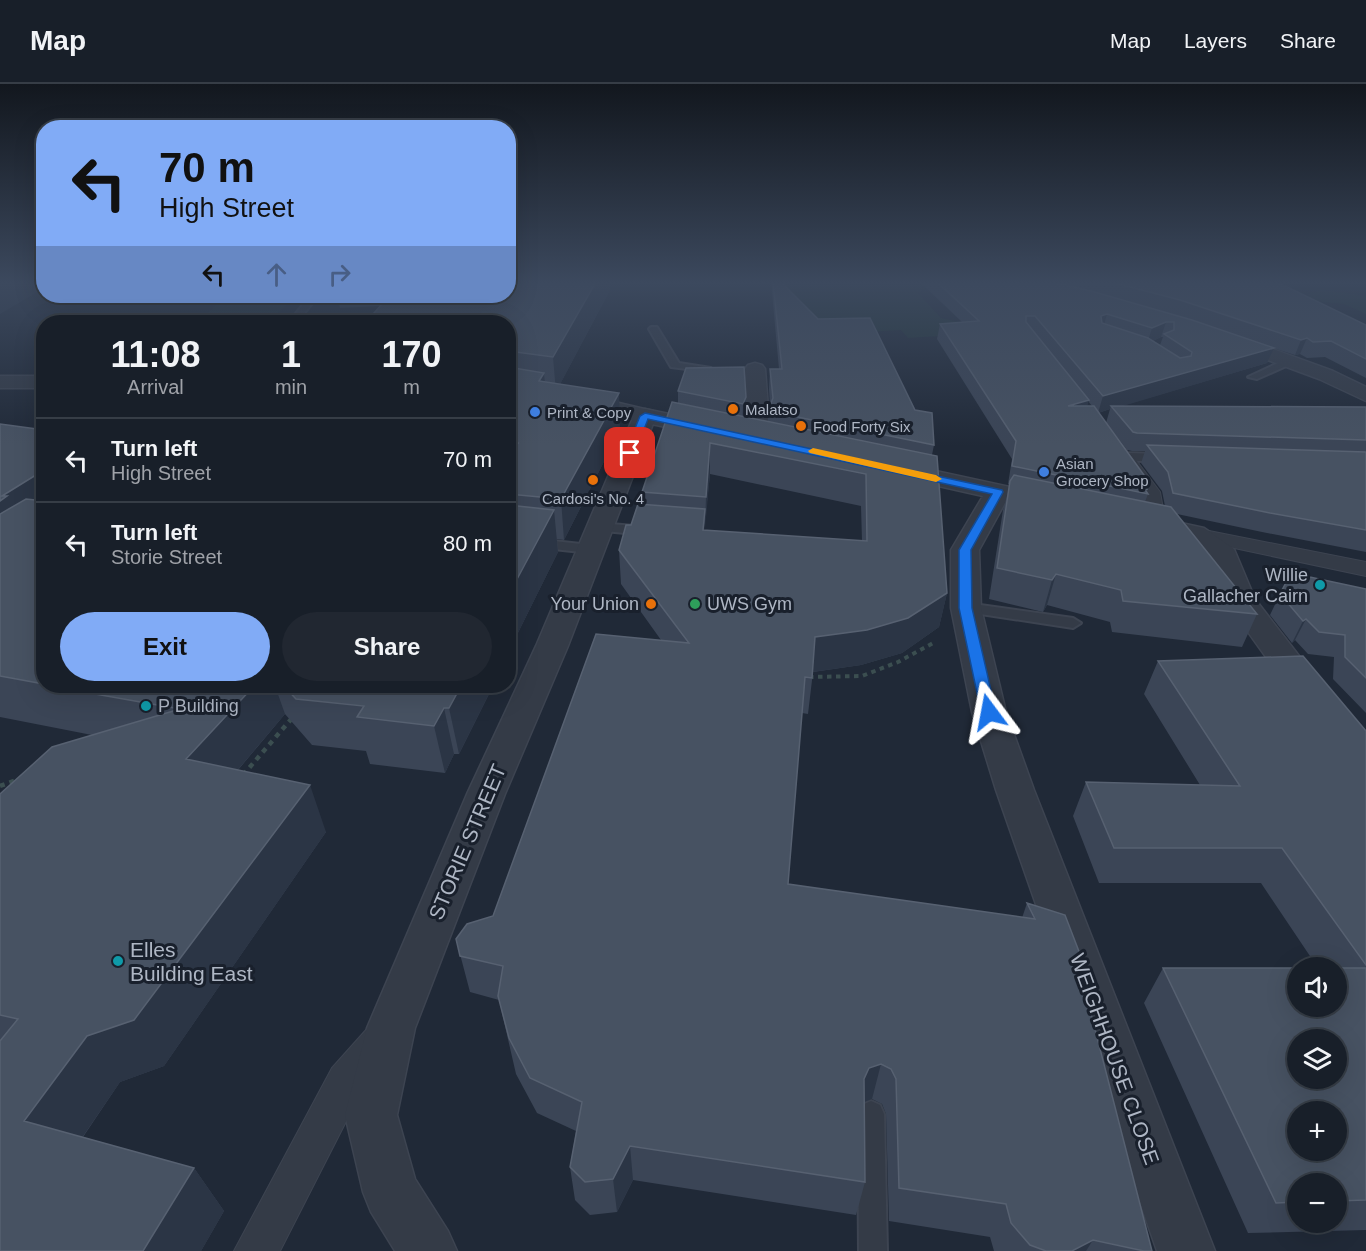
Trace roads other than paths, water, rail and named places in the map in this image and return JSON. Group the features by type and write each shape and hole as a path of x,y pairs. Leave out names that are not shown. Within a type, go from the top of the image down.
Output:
{"street":[{"path":"1218,336 1326,375 1366,395"},
{"path":"516,395 619,410 763,440 750,369"},
{"path":"0,382 36,382"},
{"name":"STORIE STREET","path":"256,1251 346,1081 391,1028 486,794 552,646 645,416"},
{"path":"1124,457 1150,492 1155,526"},
{"path":"875,465 1077,509"},
{"name":"WEIGHHOUSE CLOSE","path":"998,492 965,550 967,616 989,712 1015,790 1186,1251"},
{"path":"1122,519 1366,569"},
{"path":"1194,534 1224,555 1240,600 1308,691 1366,757"},
{"path":"391,1028 372,1115 391,1192 428,1251"}],"lane":[{"path":"658,336 675,365 713,370"},
{"path":"1252,377 1289,361"},
{"path":"1110,440 1124,457 1182,459"},
{"path":"516,540 595,538 657,532"},
{"path":"967,616 1073,623"},
{"path":"871,1114 873,1251"}],"place":[{"name":"Malatso","path":"733,409"},
{"name":"Print & Copy","path":"535,412"},
{"name":"Food Forty Six","path":"801,426"},
{"name":"Asian Grocery Shop","path":"1044,472"},
{"name":"Cardosi's No. 4","path":"593,480"},
{"name":"Willie Gallacher Cairn","path":"1320,585"},
{"name":"Your Union","path":"651,604"},
{"name":"UWS Gym","path":"695,604"},
{"name":"P Building","path":"146,706"},
{"name":"Elles Building East","path":"118,961"}]}
